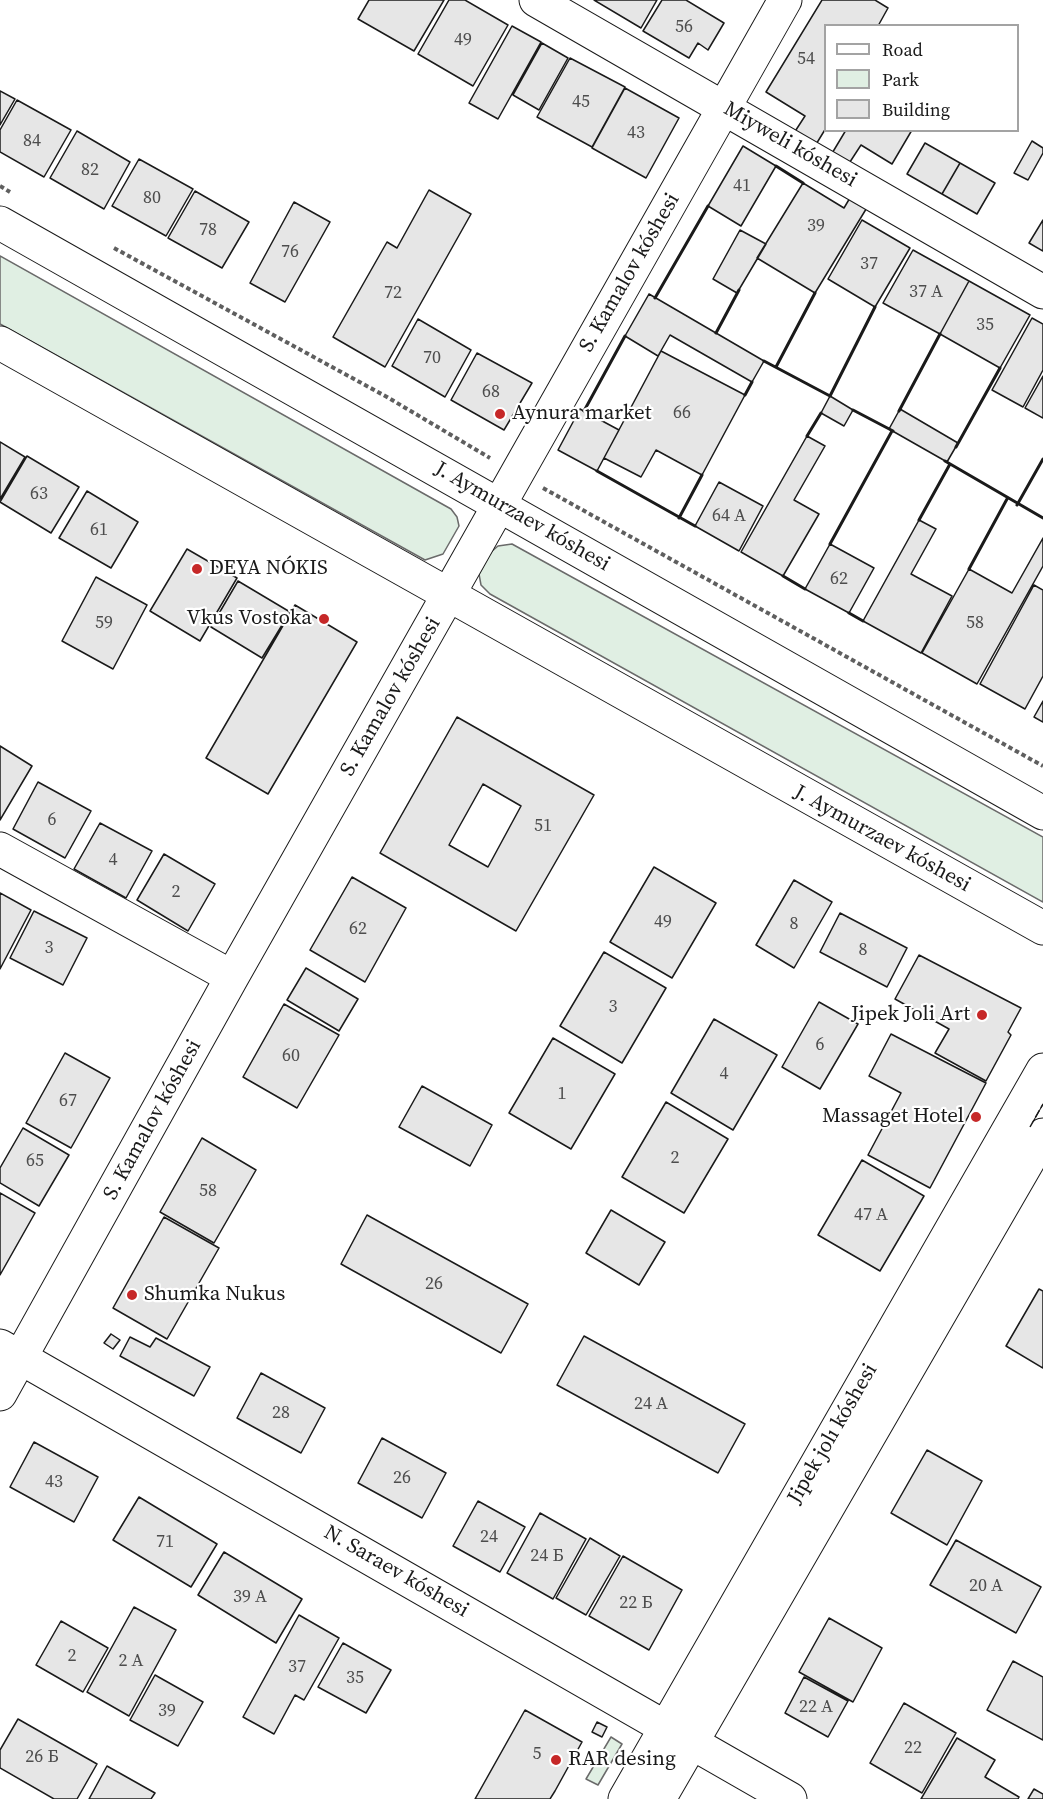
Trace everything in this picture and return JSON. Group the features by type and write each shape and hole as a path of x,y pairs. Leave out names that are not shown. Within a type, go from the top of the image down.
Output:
{"street":[{"name":"Miyweli kóshesi","path":"536,0 1043,292"},
{"name":"S. Kamalov kóshesi","path":"0,1395 10,1352 232,977 786,0"},
{"name":"J. Aymurzaev kóshesi","path":"0,223 1043,813"},
{"name":"J. Aymurzaev kóshesi","path":"0,343 1043,928"},
{"path":"0,849 232,977"},
{"name":"Jipek jolı kóshesi","path":"659,1799 678,1735 1043,1070"},
{"name":"Jipek jolı kóshesi","path":"625,1799 678,1735 1043,1135"},
{"name":"N. Saraev kóshesi","path":"10,1352 790,1799"}],"green space":[{"path":"0,256 451,509 457,517 459,526 443,554 425,560 0,324"},
{"path":"512,544 1043,837 1043,902 490,594 481,585 479,574 491,552 498,546"},
{"path":"611,1737 622,1744 598,1785 586,1779"}],"building":[{"path":"369,0 444,0 414,51 358,19"},
{"path":"449,0 465,0 508,25 473,86 418,54"},
{"path":"594,0 657,0 641,28"},
{"path":"662,0 686,0 724,23 708,50 698,43 689,58 643,31"},
{"path":"822,0 875,0 888,8 879,24 824,24 824,131 815,146 794,133 805,116 766,92"},
{"path":"512,26 541,42 498,119 469,103"},
{"path":"542,43 568,58 539,110 513,95"},
{"path":"570,58 625,87 592,147 537,117"},
{"path":"625,88 679,118 646,178 592,148"},
{"path":"0,91 15,99 0,125"},
{"path":"17,100 71,130 44,177 0,152 0,130"},
{"path":"77,131 130,162 104,209 50,178"},
{"path":"845,132 911,132 892,164 861,145 848,165 831,155"},
{"path":"1032,141 1043,148 1043,153 1028,180 1014,173"},
{"path":"925,143 960,163 942,194 907,174"},
{"path":"743,146 776,166 741,226 708,206"},
{"path":"139,159 193,189 166,236 112,206"},
{"path":"960,163 995,183 977,214 942,194"},
{"path":"803,183 844,208 854,191 871,201 815,293 757,258"},
{"path":"429,190 471,214 385,367 333,337 387,242 397,248"},
{"path":"195,191 249,222 222,268 168,238"},
{"path":"294,202 330,222 285,302 250,283"},
{"path":"862,220 910,248 875,307 828,279"},
{"path":"1043,220 1043,251 1029,243"},
{"path":"740,230 766,244 737,293 713,279"},
{"path":"913,250 969,281 940,334 883,303"},
{"path":"969,281 1030,315 1000,368 940,334"},
{"path":"649,294 764,361 752,382 670,335 658,356 625,336"},
{"path":"1032,318 1043,324 1043,370 1023,407 992,390"},
{"path":"418,319 471,350 445,397 392,366"},
{"path":"661,351 745,395 702,475 656,450 641,477 604,458"},
{"path":"477,353 532,383 504,430 451,400"},
{"path":"1043,376 1043,418 1025,408"},
{"path":"830,396 853,410 844,426 821,413"},
{"path":"580,409 619,430 597,471 558,450"},
{"path":"900,409 958,443 947,462 889,429"},
{"path":"807,436 825,446 794,500 819,514 783,576 741,552"},
{"path":"0,442 25,457 0,499"},
{"path":"27,456 79,487 51,533 0,502"},
{"path":"719,482 763,506 739,551 695,526"},
{"path":"87,491 138,522 111,568 59,538"},
{"path":"919,520 936,529 911,574 952,596 921,653 863,621"},
{"path":"1043,538 1043,566 977,684 922,653 969,569 1012,593"},
{"path":"830,544 874,568 849,613 805,589"},
{"path":"187,549 237,578 200,641 150,611"},
{"path":"96,577 147,605 113,669 62,641"},
{"path":"238,581 290,612 262,658 211,627"},
{"path":"1034,585 1043,590 1043,676 1025,709 980,684"},
{"path":"295,605 357,642 268,794 206,758"},
{"path":"1043,701 1043,722 1034,717"},
{"path":"457,717 594,795 516,931 380,853","holes":["483,784 521,806 488,867 449,845"]},
{"path":"0,746 32,766 0,820"},
{"path":"38,782 91,811 65,858 13,829"},
{"path":"100,823 152,851 126,898 74,869"},
{"path":"164,854 215,884 188,931 137,900"},
{"path":"654,867 716,903 672,978 610,942"},
{"path":"352,877 406,908 365,982 310,950"},
{"path":"794,880 832,902 794,968 756,945"},
{"path":"0,893 31,910 0,969"},
{"path":"34,911 87,938 63,985 10,958"},
{"path":"840,913 907,948 887,987 820,952"},
{"path":"604,952 666,988 622,1063 560,1026"},
{"path":"919,955 1021,1008 1008,1032 1011,1035 986,1081 935,1053 949,1029 895,999"},
{"path":"306,968 358,999 339,1031 287,1000"},
{"path":"819,1002 858,1024 820,1089 782,1067"},
{"path":"284,1004 339,1035 297,1108 243,1077"},
{"path":"714,1019 777,1055 733,1130 671,1093"},
{"path":"891,1034 986,1083 930,1188 868,1155 901,1093 869,1076"},
{"path":"553,1038 615,1074 571,1149 509,1113"},
{"path":"65,1053 110,1078 71,1148 26,1123"},
{"path":"422,1086 492,1125 470,1166 399,1127"},
{"path":"666,1102 728,1139 684,1213 622,1177"},
{"path":"23,1128 69,1155 39,1206 0,1183 0,1168"},
{"path":"202,1138 256,1170 214,1243 160,1212"},
{"path":"862,1160 924,1196 880,1271 818,1235"},
{"path":"0,1193 35,1213 0,1275"},
{"path":"611,1210 665,1242 639,1285 586,1253"},
{"path":"367,1215 528,1304 501,1353 341,1264"},
{"path":"164,1217 219,1248 167,1339 113,1308"},
{"path":"1039,1289 1043,1291 1043,1368 1006,1346"},
{"path":"111,1334 120,1340 113,1349 104,1343"},
{"path":"584,1336 745,1424 718,1473 557,1385"},
{"path":"130,1337 150,1347 156,1338 210,1367 194,1396 120,1356"},
{"path":"261,1373 325,1408 301,1453 237,1418"},
{"path":"382,1438 446,1473 422,1518 358,1483"},
{"path":"34,1442 98,1477 74,1522 10,1487"},
{"path":"927,1450 982,1481 947,1545 891,1513"},
{"path":"139,1497 217,1544 191,1587 113,1540"},
{"path":"478,1501 525,1527 500,1572 453,1546"},
{"path":"540,1513 586,1539 553,1599 507,1573"},
{"path":"590,1538 620,1556 586,1615 556,1598"},
{"path":"956,1540 1041,1587 1016,1633 930,1585"},
{"path":"224,1552 302,1599 276,1643 198,1595"},
{"path":"623,1556 682,1590 649,1650 589,1616"},
{"path":"134,1607 176,1630 129,1716 87,1692"},
{"path":"299,1615 339,1638 304,1700 295,1695 274,1734 243,1717"},
{"path":"829,1618 882,1648 853,1702 799,1672"},
{"path":"61,1621 108,1648 83,1692 36,1665"},
{"path":"343,1643 391,1670 366,1713 318,1687"},
{"path":"1013,1661 1043,1677 1043,1740 987,1710"},
{"path":"155,1675 203,1702 178,1746 130,1720"},
{"path":"804,1677 848,1701 828,1737 785,1713"},
{"path":"904,1703 956,1733 922,1793 870,1763"},
{"path":"525,1710 582,1742 555,1791 550,1799 475,1799"},
{"path":"18,1719 97,1764 77,1799 54,1799 0,1768 0,1750"},
{"path":"597,1722 607,1727 602,1737 592,1732"},
{"path":"957,1738 995,1760 985,1777 1019,1797 1018,1799 921,1799"},
{"path":"107,1766 155,1793 151,1799 89,1799"},
{"path":"1034,1789 1043,1794 1043,1799 1028,1799"}],"fence":[{"path":"1030,1127 1043,1104"}],"wall":[{"path":"776,166 803,183"},
{"path":"655,298 708,206"},
{"path":"716,333 739,290"},
{"path":"776,367 815,293"},
{"path":"764,361 830,396 875,307"},
{"path":"899,411 940,334"},
{"path":"584,411 625,336"},
{"path":"956,447 1000,368"},
{"path":"745,395 752,382"},
{"path":"853,410 893,431"},
{"path":"807,436 821,413"},
{"path":"830,544 892,431"},
{"path":"1017,505 1043,459"},
{"path":"945,461 1043,518"},
{"path":"919,520 950,464"},
{"path":"597,471 695,526"},
{"path":"679,518 702,475"},
{"path":"969,569 1007,499"},
{"path":"783,576 805,589"},
{"path":"849,613 863,621"}],"place":[{"name":"Aynura market","path":"500,414"},
{"name":"DEYA NÓKIS","path":"197,569"},
{"name":"Vkus Vostoka","path":"324,619"},
{"name":"Jipek Joli Art","path":"982,1015"},
{"name":"Massaget Hotel","path":"976,1117"},
{"name":"Shumka Nukus","path":"132,1295"},
{"name":"RAR desing","path":"556,1760"}]}
